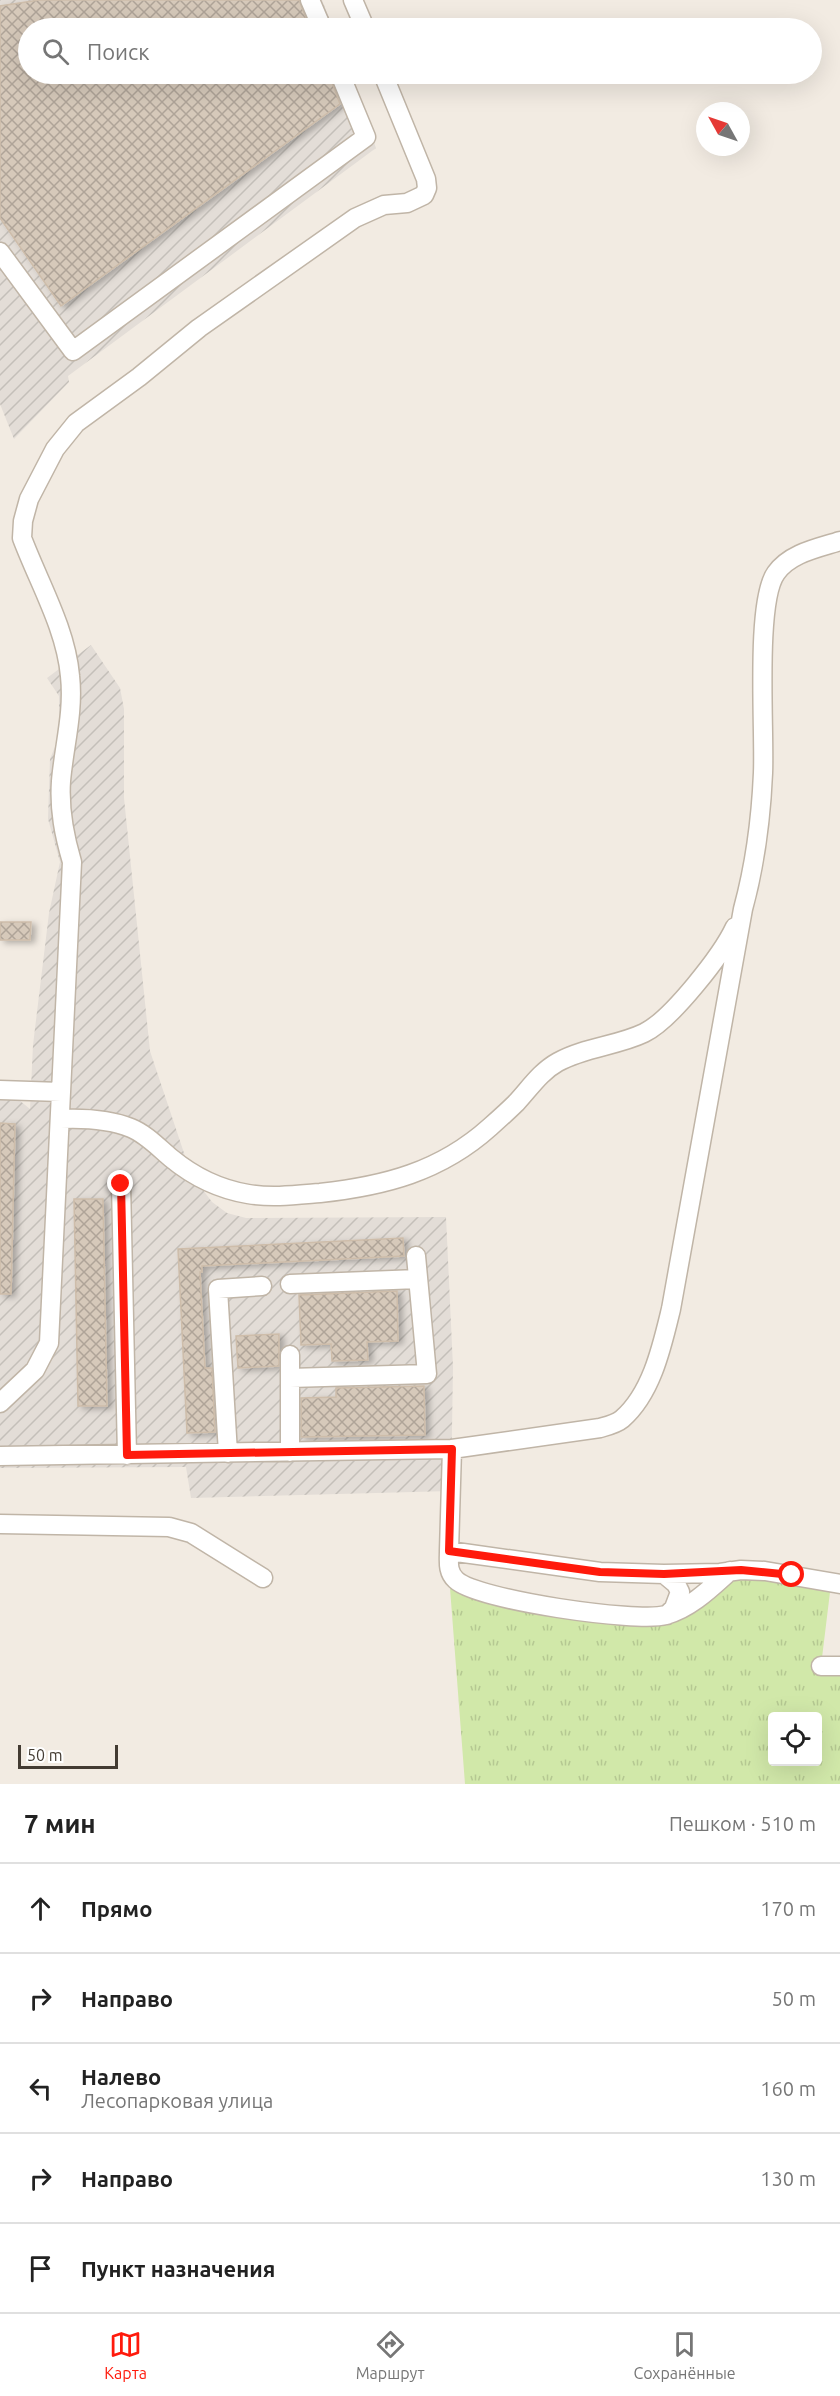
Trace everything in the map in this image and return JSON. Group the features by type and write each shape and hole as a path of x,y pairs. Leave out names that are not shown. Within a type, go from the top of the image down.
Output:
{"street":[{"path":"310,0 317,18"},
{"path":"353,0 361,18"},
{"path":"0,252 73,351 366,137 344,84"},
{"path":"0,1403 35,1370 50,1343 72,862 62,826 61,781 72,697 70,675 64,644 22,538 23,521 29,499 55,449 76,423 140,377 199,328 355,218 384,206 408,203 424,195 427,188 426,179 387,84"},
{"path":"0,1456 452,1449 600,1428 620,1421 634,1406 644,1390 663,1342 672,1309 743,909 753,873 763,774 764,634 767,597 775,574 790,559 840,541"},
{"path":"60,1119 105,1121 132,1128 204,1181 226,1190 250,1195 284,1197 363,1188 411,1176 455,1154 488,1129 517,1102 538,1077 558,1062 646,1032 674,1008 728,943 743,909"},
{"path":"0,1090 61,1092"},
{"path":"121,1184 127,1455"},
{"path":"290,1378 427,1374 416,1256"},
{"path":"290,1284 418,1279"},
{"path":"228,1453 218,1289 262,1286"},
{"path":"290,1355 290,1452"},
{"path":"452,1449 450,1573 456,1581 474,1589 605,1616 667,1615 687,1606 703,1595 730,1571"},
{"path":"0,1524 169,1527 192,1533 263,1578"},
{"path":"449,1551 600,1572 664,1574 765,1571 840,1584"},
{"path":"664,1574 676,1584 680,1592 674,1608 667,1615"},
{"path":"821,1666 840,1666"}],"shaded area":[{"path":"0,0 322,0 329,18 18,18 18,84 353,84 376,148 68,376 69,382 14,439 0,404"},
{"path":"91,645 120,688 124,709 124,798 150,1051 191,1174 212,1202 227,1213 246,1218 446,1217 453,1367 451,1491 191,1498 186,1467 0,1468 0,1100 19,1100 30,1109 33,1045 49,913 60,862 48,819 50,759 59,737 59,696 47,678"}],"green space":[{"path":"448,1562 465,1586 658,1617 730,1571 831,1584 821,1666 840,1666 840,1784 465,1784"}],"building":[{"path":"39,0 299,0 306,18 18,18 18,84 333,84 340,104 61,306 0,218 0,6"},
{"path":"0,922 31,922 30,940 0,940"},
{"path":"0,1123 15,1124 11,1294 0,1294"},
{"path":"74,1199 103,1199 107,1406 78,1406"},
{"path":"403,1238 404,1256 202,1266 202,1272 200,1272 205,1368 212,1368 215,1432 187,1433 178,1249"},
{"path":"397,1291 398,1341 367,1342 368,1360 332,1361 331,1344 301,1345 299,1295"},
{"path":"279,1334 279,1366 238,1368 236,1336"},
{"path":"424,1386 425,1435 301,1437 301,1398 336,1397 336,1388"}],"route":[{"path":"121,1184 127,1455 452,1449 449,1551 600,1572 664,1574 741,1570 792,1575"}]}
